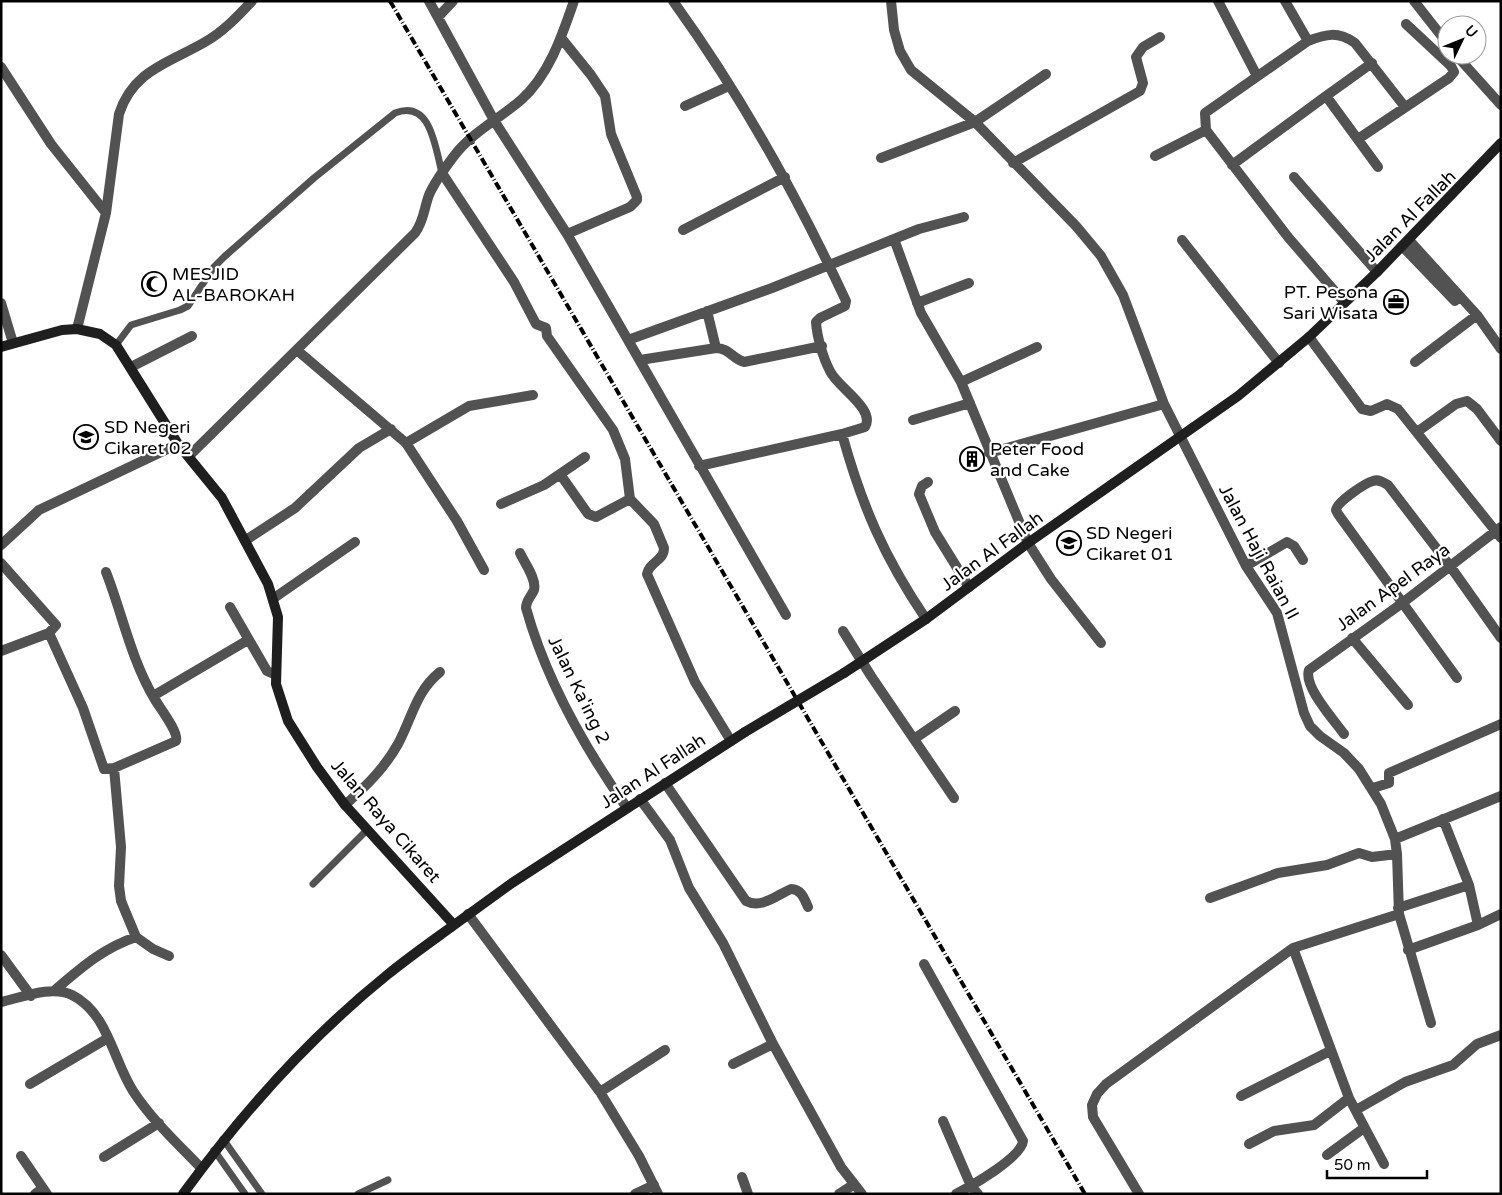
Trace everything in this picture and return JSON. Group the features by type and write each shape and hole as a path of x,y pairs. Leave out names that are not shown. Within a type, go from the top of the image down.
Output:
{"street":[{"path":"77,329 106,213 119,114 124,100 133,85 150,71 207,41 233,21 252,1"},
{"path":"429,1 495,122 567,234 786,615"},
{"path":"438,16 453,1"},
{"path":"189,456 416,234 422,224 430,194 455,155 470,139 495,122 522,99 543,74 562,39 574,1"},
{"path":"672,1 730,86 785,177 846,303 818,320 816,325 827,364 834,379 860,403 865,413 867,424 865,427 842,434 699,466"},
{"name":"Jalan Haji Raian II","path":"891,1 898,44 911,70 975,122 1076,226 1102,256 1123,295 1164,404 1180,438 1246,566 1277,613 1284,630 1304,713 1310,726 1320,736 1344,753 1374,788 1395,839 1399,911 1408,950 1431,1023"},
{"path":"1218,1 1257,76"},
{"path":"1285,1 1308,41"},
{"path":"1414,1 1437,31"},
{"path":"1358,140 1450,78 1454,72 1406,24"},
{"path":"1344,302 1288,237 1232,166 1206,130 1203,118 1208,108 1308,41 1324,34 1345,36 1355,43 1405,107"},
{"path":"1013,163 1140,91 1143,83 1136,57 1143,47 1160,36"},
{"path":"562,39 592,75 605,96 611,134 637,196 637,200 630,207 567,234"},
{"path":"1232,166 1372,63"},
{"path":"1465,65 1501,105"},
{"path":"1,67 51,144 106,213"},
{"path":"881,158 975,122 1046,74"},
{"path":"686,106 730,86"},
{"path":"1326,96 1378,167"},
{"path":"1155,156 1206,130"},
{"name":"Jalan Al Fallah","path":"454,925 665,782 844,673 926,619 1028,543 1180,438 1279,363 1309,337 1406,244 1501,143"},
{"path":"442,173 514,282 536,324 546,328 547,336 613,430 624,459 630,499 654,524 664,548 661,558 647,570 649,578 695,682 731,741"},
{"path":"683,230 785,177"},
{"path":"1294,177 1377,272"},
{"path":"628,340 772,288 894,239 964,216"},
{"path":"894,239 917,303 961,382 1028,543 1052,579 1101,643"},
{"path":"1182,240 1279,363"},
{"path":"1406,244 1477,320 1501,349"},
{"path":"917,303 970,283"},
{"path":"1,303 13,343"},
{"path":"707,311 716,348"},
{"path":"1415,362 1477,320"},
{"name":"Jalan Raya Cikaret","path":"1,347 62,330 77,329 100,334 116,345 178,444 212,483 246,540 274,598 279,633 276,675 278,694 288,721 345,805 454,925"},
{"path":"131,367 192,336"},
{"path":"1309,337 1362,409 1371,411 1391,404 1417,432 1499,532"},
{"path":"640,360 716,348 727,349 740,361 744,362 822,346"},
{"path":"961,382 1037,347"},
{"path":"298,351 406,443 457,521 484,570"},
{"path":"406,443 470,406 533,395"},
{"path":"1417,432 1456,404 1467,401 1477,409 1501,441"},
{"path":"913,420 970,403"},
{"path":"989,453 1164,404"},
{"path":"246,540 295,508 359,448 391,429"},
{"path":"842,434 856,483 880,544 926,619"},
{"path":"1,545 39,510 178,444"},
{"path":"501,504 544,485 585,457"},
{"path":"560,474 588,514 596,517 630,499"},
{"path":"1457,678 1401,604 1336,510 1338,503 1372,481 1380,480 1388,485 1450,566 1501,638"},
{"path":"928,482 922,486 919,494 935,532 969,587"},
{"name":"Jalan Apel Raya","path":"1344,734 1310,686 1307,676 1312,665 1401,604 1450,566 1499,532"},
{"path":"274,598 355,542"},
{"path":"1246,566 1286,542 1294,546 1303,560"},
{"name":"Jalan Ka'ing 2","path":"520,553 534,581 534,590 528,598 526,608 545,665 590,753 627,808"},
{"path":"1,563 54,622 54,628 49,633 2,651"},
{"path":"49,633 83,708 104,769 114,768 176,741 176,733 153,696 138,663 106,572"},
{"path":"230,607 267,671 276,675"},
{"path":"843,631 954,798"},
{"path":"1352,638 1408,705"},
{"path":"153,696 248,640"},
{"path":"345,805 380,773 398,744 416,699 440,672"},
{"path":"914,739 955,711"},
{"path":"1374,788 1389,782 1389,773 1501,724"},
{"path":"114,768 121,847 119,886 121,900 136,937 153,949 170,956"},
{"path":"665,782 746,901 752,904 760,904 790,889 795,889 802,894 808,907"},
{"path":"1395,839 1501,796"},
{"path":"640,800 670,840 689,888 723,943 773,1044 841,1167 853,1185 862,1194"},
{"path":"1443,818 1469,885 1478,924"},
{"path":"1210,898 1278,873 1327,864 1359,853 1370,857 1397,854"},
{"path":"1139,1194 1093,1117 1092,1105 1097,1094 1125,1069 1293,948 1469,885"},
{"path":"468,914 600,1092 627,1134 656,1189 635,1194"},
{"path":"1408,950 1501,914"},
{"path":"183,1194 223,1139 292,1062 332,1022 387,974 454,925"},
{"path":"1,1002 55,990 97,954 116,943 136,937"},
{"path":"1293,948 1330,1051 1364,1128 1384,1164"},
{"path":"1,955 31,996"},
{"path":"924,964 1023,1141 1018,1152 974,1190 956,1194"},
{"path":"55,990 72,995 96,1016 133,1091 159,1124 201,1168"},
{"path":"1356,1110 1404,1082 1453,1064 1477,1044 1501,1035"},
{"path":"30,1084 108,1038"},
{"path":"734,1064 773,1044"},
{"path":"600,1092 665,1050"},
{"path":"1241,1096 1330,1051"},
{"path":"1249,1144 1274,1131 1314,1125 1350,1098"},
{"path":"943,1120 974,1190"},
{"path":"104,1157 159,1124"},
{"path":"1327,1155 1364,1128"},
{"path":"20,1156 42,1192"},
{"path":"742,1177 748,1194"},
{"path":"839,1194 853,1185"}],"lane":[{"path":"116,345 131,325 188,306 214,267 224,257 314,178 395,113 406,109 416,110 424,117 442,173"},
{"path":"313,884 367,830"},
{"path":"223,1139 262,1194"},
{"path":"214,1150 245,1194"},
{"path":"360,1193 388,1180"}],"railway":[{"path":"390,1 1085,1194"}],"place":[{"name":"MESJID AL-BAROKAH","path":"154,284"},
{"name":"PT. Pesona Sari Wisata","path":"1396,302"},
{"name":"SD Negeri Cikaret 02","path":"86,437"},
{"name":"Peter Food and Cake","path":"972,459"},
{"name":"SD Negeri Cikaret 01","path":"1069,543"}]}
